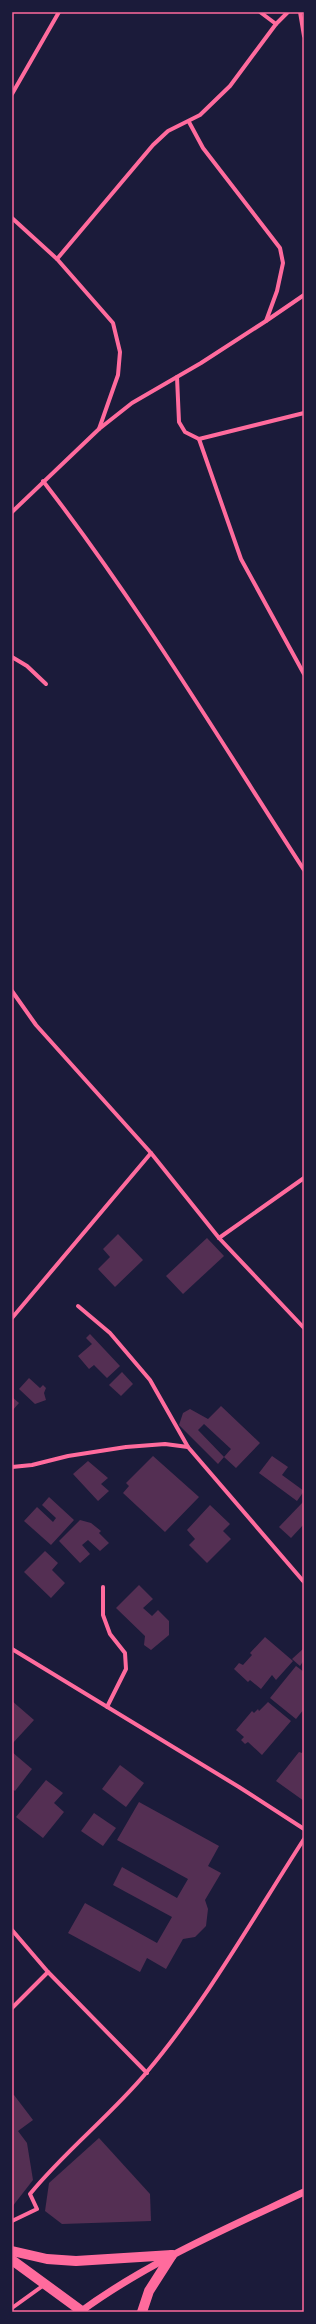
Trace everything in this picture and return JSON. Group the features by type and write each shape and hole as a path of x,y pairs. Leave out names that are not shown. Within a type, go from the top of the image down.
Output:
{"main road":[{"path":"12,2251 47,2259 76,2261 172,2256"},
{"path":"142,2312 149,2291 172,2256"},
{"path":"12,2260 81,2312"}],"street":[{"path":"12,94 59,12"},
{"path":"260,12 276,24"},
{"path":"57,259 153,145 168,131 200,116 230,86 276,24 288,12"},
{"path":"300,12 304,36"},
{"path":"189,122 203,148 280,248 283,263 277,291 266,321"},
{"path":"12,218 57,259 113,323 120,352 118,375 99,429"},
{"path":"12,512 99,429 132,403 177,377 266,321 304,295"},
{"path":"177,377 179,422 185,432 199,439 304,413"},
{"path":"199,439 242,559 304,674"},
{"path":"43,482 86,536 125,593 304,870"},
{"path":"12,657 27,666 46,684"},
{"path":"12,991 36,1025 151,1153 219,1238 304,1328"},
{"path":"12,1318 151,1153"},
{"path":"219,1238 304,1178"},
{"path":"78,1306 110,1333 150,1380 188,1447 304,1582"},
{"path":"12,1467 32,1465 68,1456 126,1447 165,1444 188,1447"},
{"path":"103,1587 103,1615 110,1634 125,1653 126,1669 106,1707"},
{"path":"12,1650 239,1787 304,1829"},
{"path":"12,2221 37,2209 30,2194 116,2108 147,2073 202,1999 304,1840"},
{"path":"12,1930 48,1972 147,2073"},
{"path":"12,2008 48,1972"},
{"path":"81,2312 112,2289 172,2256 304,2192"},
{"path":"12,2308 44,2284"}],"building":[{"path":"118,1234 143,1260 115,1287 98,1269 110,1257 103,1249"},
{"path":"207,1238 224,1256 183,1294 166,1276"},
{"path":"90,1334 120,1366 107,1378 94,1365 89,1369 78,1356 92,1344 86,1338"},
{"path":"122,1372 133,1384 121,1396 109,1385"},
{"path":"29,1378 40,1388 43,1385 46,1388 44,1393 46,1400 35,1404 19,1389"},
{"path":"12,1397 19,1403 12,1411"},
{"path":"221,1406 260,1443 236,1468 224,1457 218,1464 179,1425 183,1413 190,1409 208,1419","holes":["204,1424 231,1449 224,1457 198,1430"]},
{"path":"153,1456 199,1497 165,1532 123,1493 129,1486 126,1483"},
{"path":"272,1456 288,1467 282,1475 304,1491 297,1501 259,1473"},
{"path":"88,1461 108,1478 101,1484 109,1491 98,1501 73,1474"},
{"path":"49,1497 74,1520 51,1545 24,1521 37,1507 53,1522 56,1518 42,1505"},
{"path":"304,1501 304,1524 291,1538 279,1527"},
{"path":"210,1505 230,1524 223,1531 231,1539 207,1563 189,1545 195,1539 187,1530"},
{"path":"80,1520 91,1523 101,1531 99,1533 109,1543 100,1551 88,1540 82,1545 90,1554 80,1563 59,1541"},
{"path":"45,1551 58,1563 52,1570 65,1583 51,1598 24,1572"},
{"path":"139,1585 153,1599 143,1608 152,1616 158,1610 169,1621 169,1635 151,1650 144,1645 145,1636 116,1608"},
{"path":"265,1637 293,1661 276,1680 272,1675 261,1689 250,1680 248,1682 234,1669 239,1663 243,1665 252,1655 250,1653"},
{"path":"304,1648 304,1660 300,1666 292,1659"},
{"path":"296,1666 304,1672 304,1709 296,1719 270,1698"},
{"path":"12,1701 34,1720 12,1744"},
{"path":"268,1702 291,1721 262,1755 248,1742 245,1744 241,1740 244,1737 236,1730 252,1711 254,1713 258,1709 259,1711"},
{"path":"304,1750 304,1801 276,1781 299,1752 302,1753"},
{"path":"12,1752 32,1769 15,1791 12,1789"},
{"path":"120,1765 144,1783 126,1807 102,1789"},
{"path":"46,1780 63,1793 54,1803 64,1812 43,1838 16,1817"},
{"path":"139,1802 219,1846 208,1866 221,1873 205,1900 208,1909 206,1926 195,1937 183,1939 166,1969 147,1958 140,1972 68,1933 85,1903 157,1943 172,1917 113,1885 122,1867 177,1898 188,1879 117,1840"},
{"path":"94,1813 116,1828 103,1846 81,1831"},
{"path":"14,2095 33,2120 18,2131 27,2143 33,2180 12,2207 12,2096"},
{"path":"99,2138 150,2194 151,2221 62,2224 45,2211 49,2183"}]}
